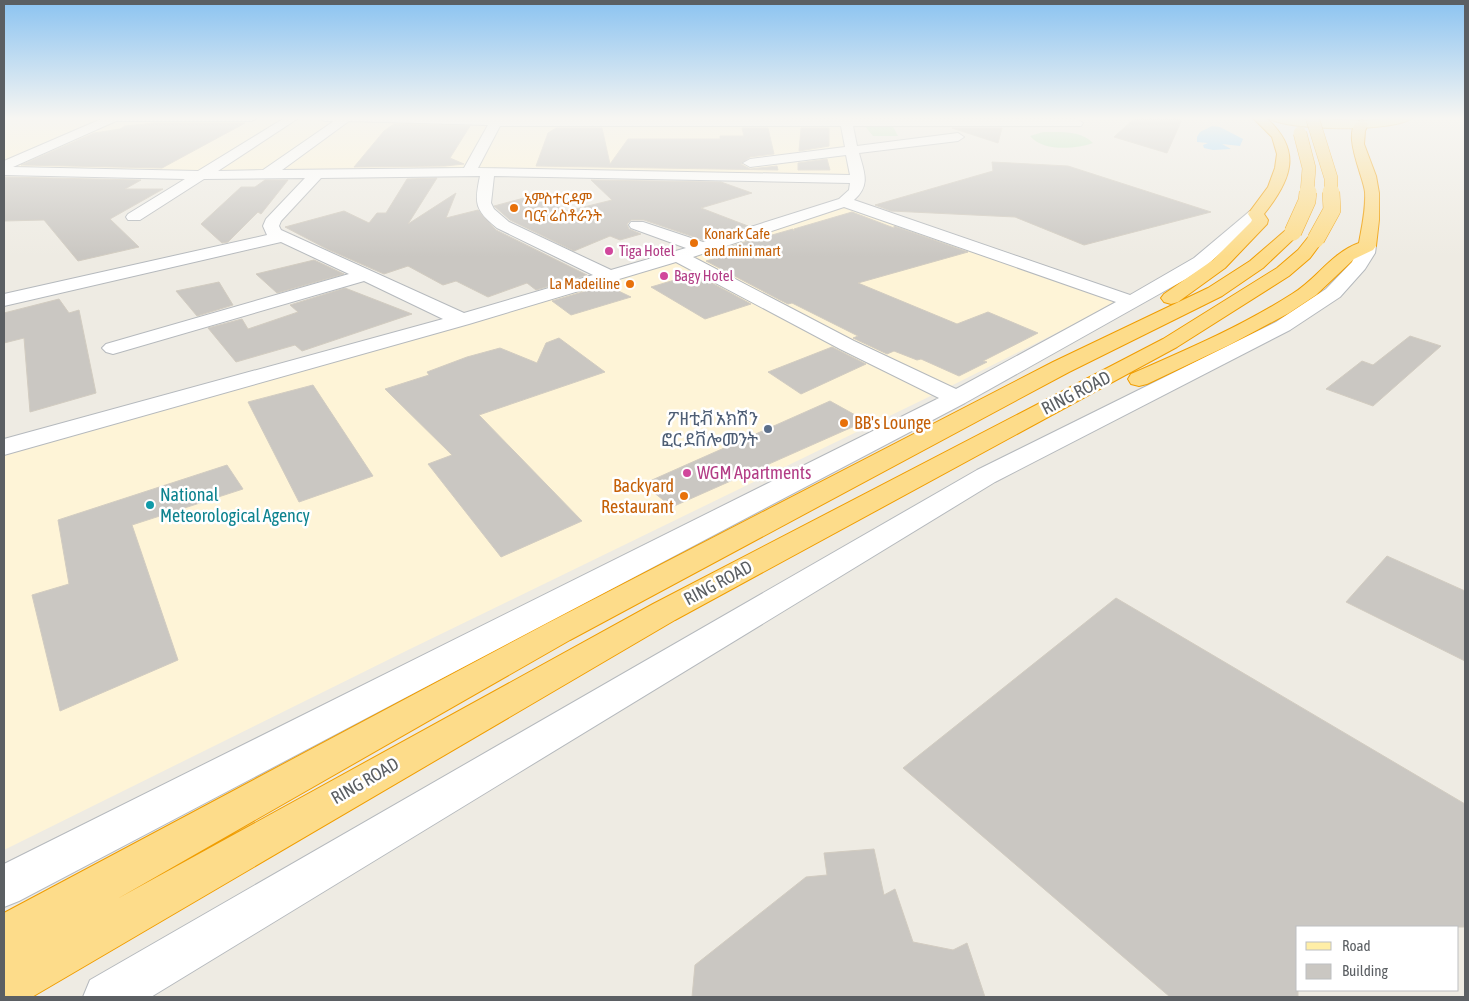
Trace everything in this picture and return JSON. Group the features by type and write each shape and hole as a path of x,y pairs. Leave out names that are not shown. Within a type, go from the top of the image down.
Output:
{"highway":[{"path":"1166,317 1164,308 1171,297 1219,264 1251,233 1260,220 1256,214 1272,194 1281,164"},
{"name":"RING ROAD","path":"4,938 558,632 1061,367 1166,317 1240,278 1268,257 1293,232 1307,201 1308,164"},
{"name":"RING ROAD","path":"4,987 664,612 1009,427 1080,392 1193,329 1283,272 1304,254 1316,239 1332,210 1331,178 1327,164"},
{"path":"1009,427 1071,409 1199,352 1302,296 1349,252 1367,246 1373,212 1370,177 1365,164"}],"street":[{"path":"134,217 219,164"},
{"path":"267,174 282,164"},
{"path":"469,172 473,164"},
{"path":"652,175 743,164"},
{"path":"774,164 774,178"},
{"path":"4,447 462,320 678,256 844,202 856,191 858,179 855,164"},
{"path":"4,171 202,174 488,172 858,179"},
{"path":"488,172 482,201 489,215 503,225 608,276"},
{"path":"317,174 274,219 271,226 274,233 363,276 462,320"},
{"path":"844,202 1133,302"},
{"path":"4,886 957,398 1133,302 1200,262 1256,214"},
{"path":"637,224 703,248"},
{"path":"4,300 282,238"},
{"path":"107,997 986,476 1283,326 1333,293 1359,265 1366,253 1367,246"},
{"path":"678,256 847,345 957,398"},
{"path":"113,348 363,276"}],"shaded area":[{"path":"4,164 857,164 862,176 4,171"},
{"path":"847,205 1118,302 945,389 408,650 4,850 4,451 677,260"}],"building":[{"path":"24,164 170,164 162,168 21,165"},
{"path":"357,164 464,164 445,166 354,167"},
{"path":"537,164 741,164 750,169 777,166 778,170 536,166"},
{"path":"798,164 828,164 830,170 798,170"},
{"path":"992,164 1068,166 1211,212 1084,245 1015,217 891,211 875,205 993,171"},
{"path":"4,177 141,180 125,189 163,189 110,219 139,247 78,261 44,220 4,221"},
{"path":"437,178 408,224 456,193 446,218 478,210 496,230 587,275 536,290 527,283 488,297 456,281 443,285 408,266 384,274 327,249 285,227 344,211 369,223 377,213 386,213 407,179"},
{"path":"265,180 288,180 261,214 258,212 228,242 222,243 201,224 241,187 255,187"},
{"path":"591,180 721,182 752,193 701,208 748,226 703,240 644,220 631,220 627,224 629,229 641,234 620,240 610,236 574,251 510,220 494,206 524,198 526,192 568,211 612,200"},
{"path":"852,212 968,252 858,283 957,324 988,312 1038,333 983,361 987,362 959,376 921,359 917,360 894,351 887,354 853,338 858,336 792,303 788,304 706,261 737,252 726,248 769,234 772,235 793,229 794,231 794,229"},
{"path":"314,260 344,274 277,293 256,274"},
{"path":"695,274 751,304 705,319 651,287"},
{"path":"219,282 233,305 197,316 176,291"},
{"path":"606,285 631,297 571,315 552,301"},
{"path":"345,288 412,314 302,351 295,345 236,362 208,328 242,319 248,329 298,312 290,305"},
{"path":"59,299 69,313 79,310 96,393 30,412 24,338 4,343 4,313"},
{"path":"1410,336 1441,346 1373,406 1326,389 1362,361 1373,365"},
{"path":"559,338 605,372 479,415 582,521 501,557 428,464 452,455 385,389 429,375 427,372 467,357 500,348 537,363 546,343"},
{"path":"832,347 866,364 801,394 768,372"},
{"path":"313,385 373,476 299,502 248,402"},
{"path":"830,401 866,421 672,507 643,484"},
{"path":"227,465 243,489 132,525 178,660 60,711 32,595 69,584 58,520"},
{"path":"1387,556 1465,591 1465,661 1346,602"},
{"path":"1116,598 1465,804 1465,927 1296,926 1296,991 1298,991 1298,997 1170,997 903,768"},
{"path":"874,849 884,895 895,889 913,942 953,950 967,943 985,997 692,997 695,965 806,877 827,875 824,853"}],"place":[{"name":"አምስተርዳም ባርና ሬስቶራንት","path":"514,208"},
{"name":"Konark Cafe and mini mart","path":"694,243"},
{"name":"Tiga Hotel","path":"609,251"},
{"name":"Bagy Hotel","path":"664,276"},
{"name":"La Madeiline","path":"630,284"},
{"name":"BB's Lounge","path":"844,423"},
{"name":"ፖዘቲቭ አክሽን ፎር ደቨሎመንት","path":"768,429"},
{"name":"WGM Apartments","path":"687,473"},
{"name":"Backyard Restaurant","path":"684,496"},
{"name":"National Meteorological Agency","path":"150,505"}]}
